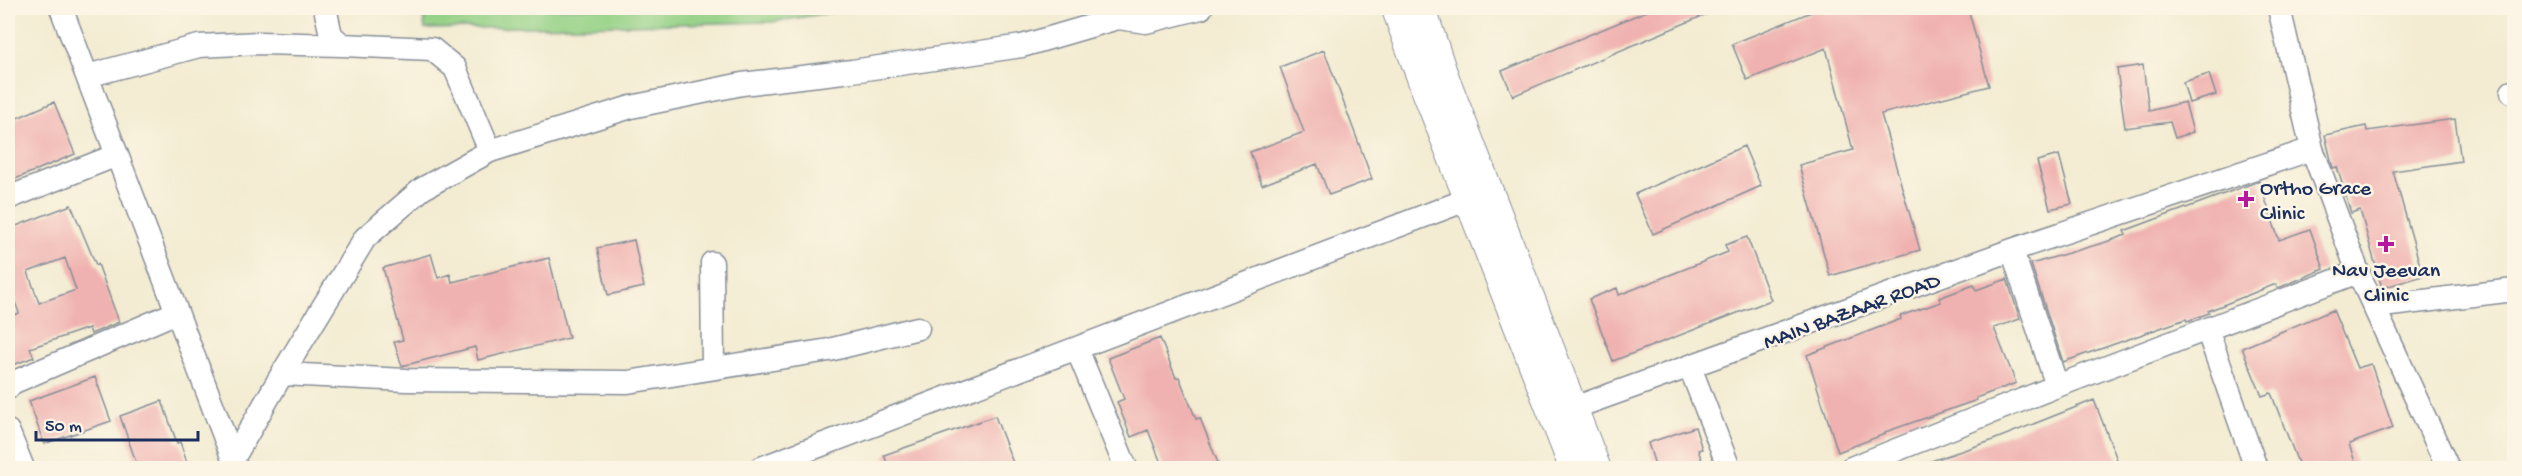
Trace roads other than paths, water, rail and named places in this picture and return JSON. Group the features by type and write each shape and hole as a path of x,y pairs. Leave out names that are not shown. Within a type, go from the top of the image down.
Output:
{"street":[{"path":"61,8 235,464"},
{"path":"325,8 332,35 342,45"},
{"path":"235,464 282,374 365,238 422,189 490,151 642,105 742,84 852,71 1022,46 1125,13 1146,22 1201,8"},
{"path":"1395,8 1479,195 1563,412 1597,468"},
{"path":"1422,8 1444,74 1479,195"},
{"path":"2279,8 2312,149 2358,273 2448,468"},
{"path":"87,76 199,46 259,43 432,49 455,68 490,151"},
{"name":"MAIN BAZAAR ROAD","path":"1563,412 2012,250 2312,149"},
{"path":"8,198 117,155"},
{"path":"761,468 1479,195"},
{"path":"2012,250 2057,386"},
{"path":"712,263 713,368"},
{"path":"1851,468 2057,386 2358,273"},
{"path":"2374,307 2514,290"},
{"path":"8,388 12,383 177,312"},
{"path":"282,374 406,380 628,381 829,350 918,328"},
{"path":"2207,329 2256,468"},
{"path":"1077,349 1126,468"},
{"path":"1690,367 1729,468"},
{"path":"1563,412 1573,468"},
{"path":"8,431 23,468"}],"place":[{"name":"Ortho Grace Clinic","path":"2246,199"},
{"name":"Nav Jeevan Clinic","path":"2386,244"}]}
